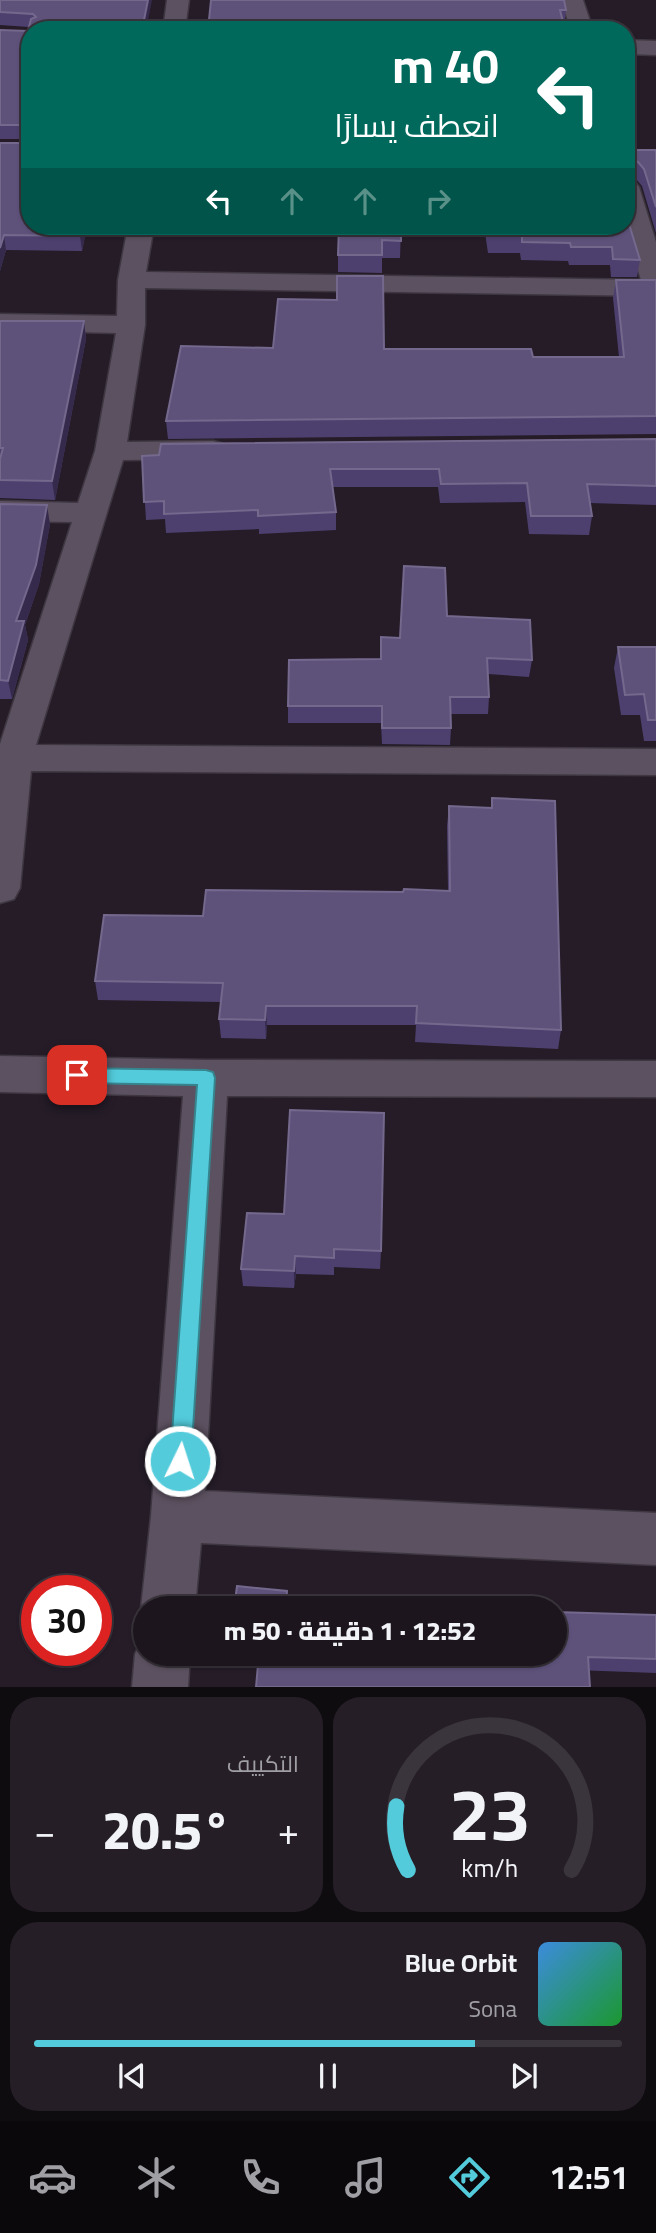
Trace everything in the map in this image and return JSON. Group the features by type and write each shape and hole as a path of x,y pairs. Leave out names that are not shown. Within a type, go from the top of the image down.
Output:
{"street":[{"path":"175,21 178,0"},
{"path":"572,0 579,21"},
{"path":"635,47 656,48"},
{"path":"131,280 656,286 635,217"},
{"path":"0,888 7,758 110,451 131,325 131,280 139,235"},
{"path":"0,322 131,325"},
{"path":"110,451 236,450"},
{"path":"0,511 90,513"},
{"path":"7,758 656,762"},
{"path":"0,1074 206,1078 656,1079"},
{"path":"168,1596 177,1516 206,1078"},
{"path":"177,1516 656,1539"},
{"path":"160,1687 162,1666"}],"building":[{"path":"0,0 148,0 144,21 30,21 36,17 33,14 0,12"},
{"path":"211,0 564,0 566,10 560,10 563,21 209,21"},
{"path":"0,30 21,31 21,125 0,125"},
{"path":"0,143 21,143 21,235 80,235 80,236 4,235 0,248"},
{"path":"635,150 656,150 656,207 644,169 635,161"},
{"path":"339,235 401,235 401,241 382,240 382,255 338,255"},
{"path":"522,235 632,235 640,260 613,259 612,247 571,247 570,243 522,242"},
{"path":"337,276 383,276 384,349 531,349 533,357 624,357 616,280 656,280 656,416 166,421 181,346 273,348 278,299 337,300"},
{"path":"0,321 84,321 52,481 0,480 3,448 0,448"},
{"path":"656,439 656,486 587,484 592,516 531,516 527,483 441,484 439,469 330,469 336,512 258,516 258,510 164,514 164,501 144,502 142,456 159,455 161,444"},
{"path":"0,504 47,505 36,565 16,621 24,621 8,681 0,680"},
{"path":"404,566 445,568 447,616 530,620 532,660 487,658 489,697 450,697 451,728 382,728 382,706 288,706 289,660 381,659 381,637 400,638"},
{"path":"618,647 656,647 656,720 648,720 644,694 625,695"},
{"path":"492,798 555,801 561,1030 416,1023 417,1006 266,1006 265,1020 219,1019 223,983 95,981 104,915 203,916 206,890 450,891 449,806 492,808"},
{"path":"290,1110 384,1113 381,1251 334,1249 334,1258 295,1256 294,1271 241,1269 247,1213 284,1214"},
{"path":"237,1586 287,1591 287,1596 236,1596"},
{"path":"567,1612 656,1615 656,1659 588,1657 590,1687 256,1687 258,1666 567,1666"}],"route":[{"path":"77,1075 206,1078 180,1461"}]}
